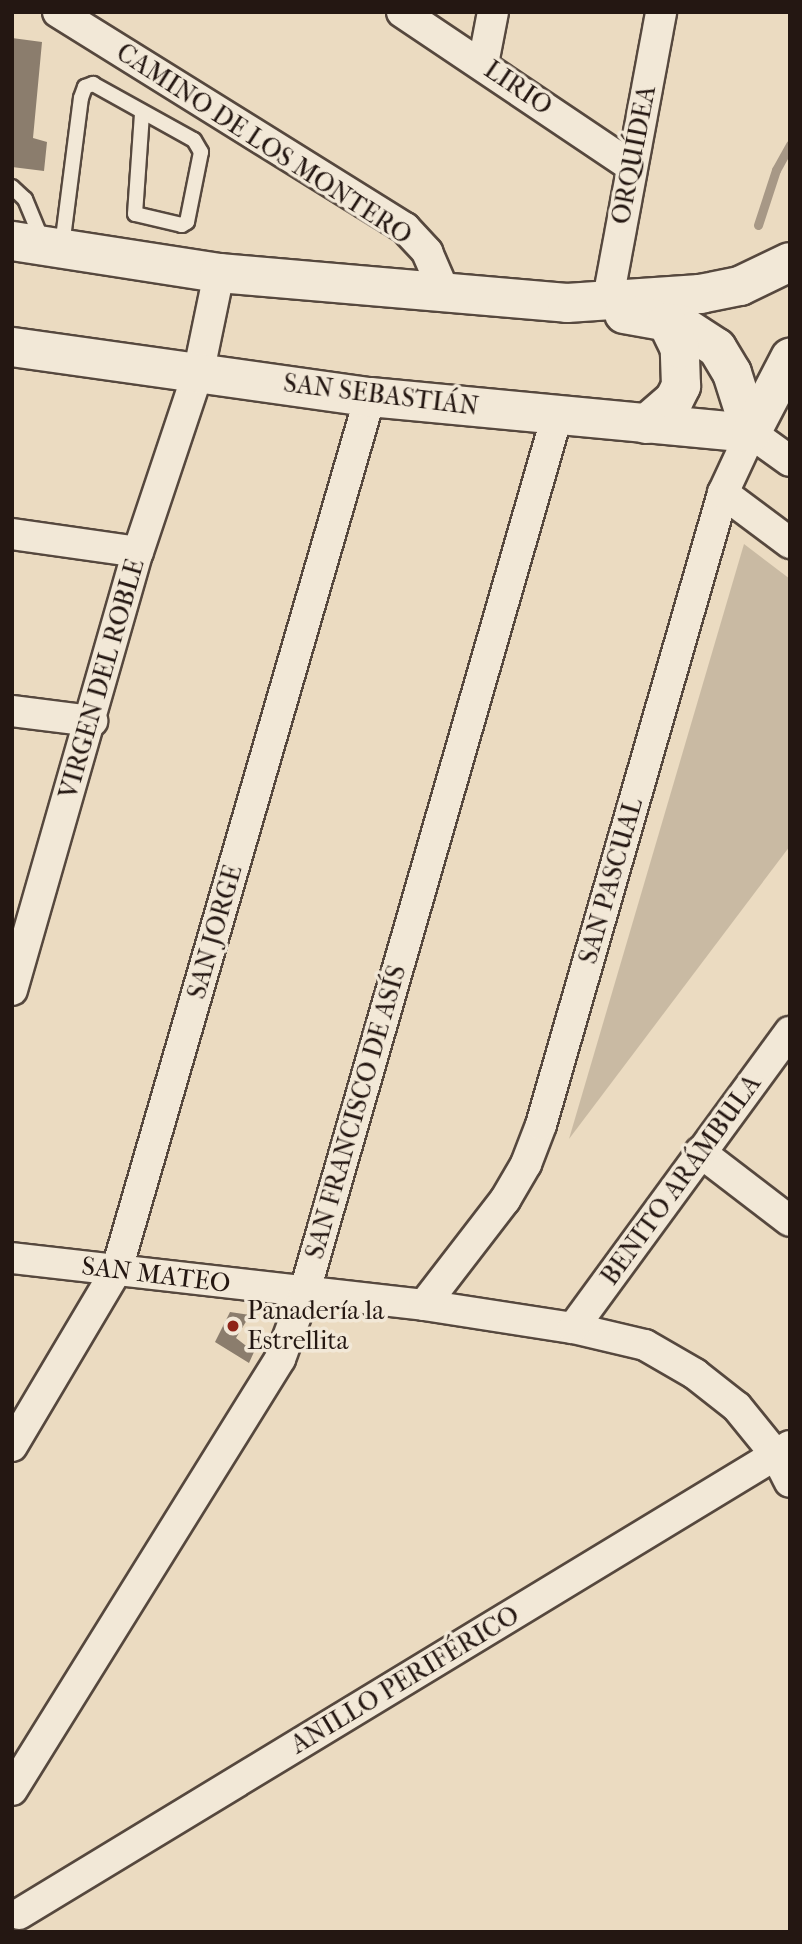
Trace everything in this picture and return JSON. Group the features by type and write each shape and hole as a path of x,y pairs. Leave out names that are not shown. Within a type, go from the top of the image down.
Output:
{"main road":[{"path":"40,244 219,273 446,296 567,303 667,322 693,329 718,348 732,373 751,433"},
{"path":"567,303 740,286 790,261"},
{"path":"646,424 674,400 681,386 680,349 667,322"},
{"name":"SAN SEBASTIÁN","path":"12,347 199,370 370,397 751,433"},
{"path":"751,433 790,358"},
{"path":"751,433 790,397"}],"street":[{"name":"CAMINO DE LOS MONTERO","path":"58,12 405,228 427,252 446,296"},
{"name":"LIRIO","path":"402,12 484,64 631,166"},
{"path":"484,64 493,12"},
{"name":"ORQUÍDEA","path":"617,299 631,166 661,12"},
{"name":"VIRGEN DEL ROBLE","path":"12,990 25,902 92,721 138,552 199,370 219,273"},
{"name":"SAN JORGE","path":"12,1446 117,1269 370,397"},
{"name":"SAN FRANCISCO DE ASÍS","path":"12,1790 279,1359 304,1294 557,416"},
{"path":"751,433 790,461"},
{"name":"SAN PASCUAL","path":"424,1305 505,1200 526,1164 541,1125 723,493 751,433"},
{"path":"723,493 790,543"},
{"path":"12,534 138,552"},
{"path":"12,711 92,721"},
{"name":"BENITO ARÁMBULA","path":"573,1328 790,1032"},
{"path":"700,1152 790,1221"},
{"name":"SAN MATEO","path":"12,1258 304,1294 424,1305 573,1328 645,1345 695,1374 783,1451 790,1482"},
{"name":"ANILLO PERIFÉRICO","path":"19,1914 783,1451"}],"lane":[{"path":"40,244 85,87 93,84 142,114 194,140 201,152 187,222 182,225 135,214 142,114"},
{"path":"12,187 24,199 40,244"}],"shaded area":[{"path":"744,544 790,579 790,846 569,1139"}],"building":[{"path":"12,38 42,42 33,138 47,142 44,171 12,167"},
{"name":"Panadería la Estrellita","path":"230,1312 250,1315 236,1338 254,1352 249,1363 215,1342"}],"waterway":[{"path":"758,225 776,170 790,145"}],"place":[{"name":"Panadería la Estrellita","path":"233,1326"}]}
